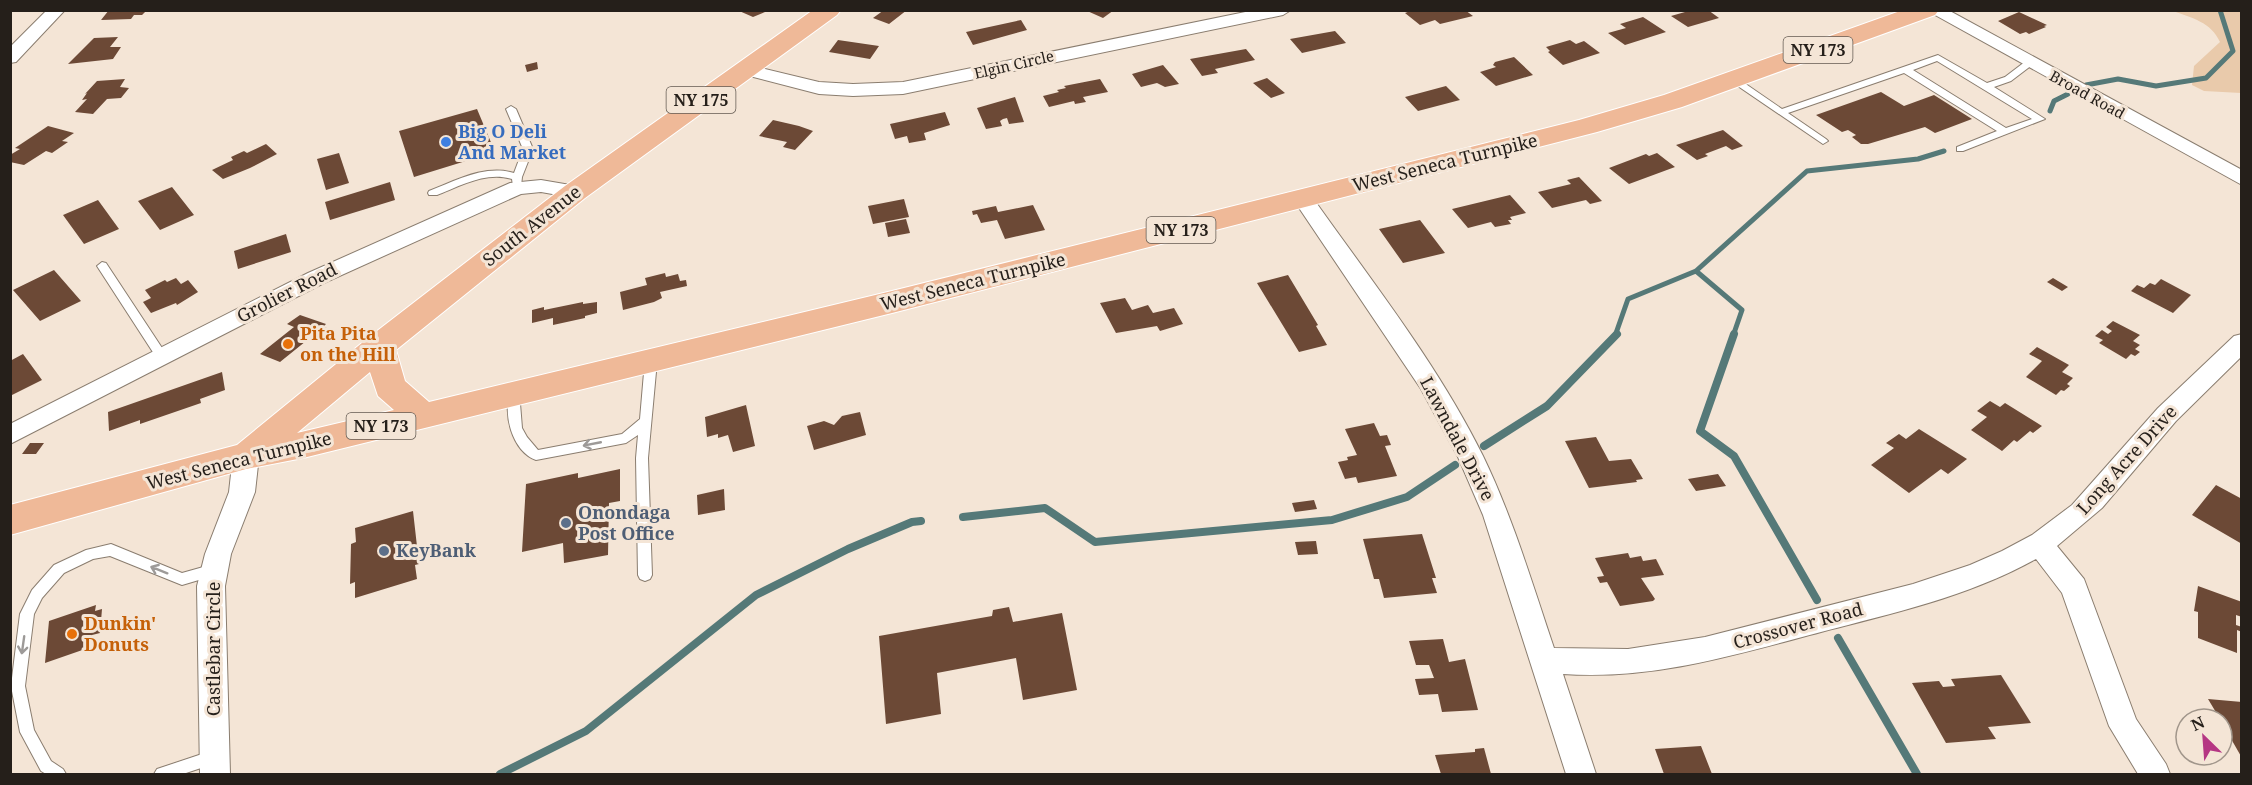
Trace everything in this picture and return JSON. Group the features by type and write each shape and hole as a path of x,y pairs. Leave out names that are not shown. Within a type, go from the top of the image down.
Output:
{"main road":[{"name":"South Avenue","path":"246,456 379,346 574,192 828,10"},
{"name":"West Seneca Turnpike","path":"10,520 246,456 303,445 651,361 1588,126 1734,80 1927,10"},
{"path":"379,346 390,387 423,416"}],"street":[{"path":"10,58 57,10"},
{"name":"Elgin Circle","path":"744,69 819,88 853,90 903,88 1192,20 1283,10"},
{"name":"Broad Road","path":"1934,10 2241,179"},
{"name":"Grolier Road","path":"10,435 334,269 517,182 574,192"},
{"name":"Lawndale Drive","path":"1303,199 1430,384 1470,456 1496,515 1581,774"},
{"name":"Long Acre Drive","path":"2041,544 2071,522 2102,491 2157,425 2241,342"},
{"name":"Castlebar Circle","path":"214,766 211,586 218,555 242,492 246,456"},
{"path":"2041,544 2074,587 2124,726 2154,774"},
{"name":"Crossover Road","path":"1544,660 1606,663 1640,661 1711,649 1909,597 2014,560 2041,544"}],"lane":[{"path":"1781,112 1938,58 2040,119 1960,149"},
{"path":"1986,87 2008,79 2029,63"},
{"path":"1905,69 2006,132"},
{"path":"1734,80 1823,141"},
{"path":"433,193 490,173 508,172 517,182 528,149 511,109"},
{"path":"102,266 162,357"},
{"path":"645,576 642,458 651,361"},
{"path":"514,394 513,420 519,440 536,455 626,438 644,422"},
{"path":"58,774 46,766 27,732 18,686 27,614 37,594 59,569 91,554 111,550 182,579 215,569"},
{"path":"162,774 214,766"}],"shaded area":[{"path":"2173,11 2241,11 2241,93 2204,91 2192,85 2194,66 2220,42 2206,25"}],"building":[{"path":"109,10 147,10 142,15 134,15 131,19 101,20"},
{"path":"737,10 762,10 765,12 753,17"},
{"path":"884,10 907,10 889,24 873,18"},
{"path":"1085,10 1114,10 1103,18"},
{"path":"1413,10 1465,10 1473,16 1440,24 1435,20 1420,25 1405,13"},
{"path":"1683,10 1708,10 1719,18 1688,27 1671,16 1685,12"},
{"path":"2019,12 2047,25 2044,26 2046,27 2029,34 2026,32 2020,34 1998,21"},
{"path":"1643,17 1666,32 1625,45 1608,33 1626,28 1620,24"},
{"path":"1021,20 1027,30 973,45 966,32"},
{"path":"1335,31 1346,43 1302,53 1290,39"},
{"path":"118,37 110,47 121,47 113,59 68,64 94,38"},
{"path":"838,40 879,46 870,59 829,52"},
{"path":"1570,40 1576,44 1584,41 1600,53 1563,65 1548,52 1550,51 1546,47"},
{"path":"1246,49 1255,60 1215,69 1218,73 1202,76 1190,59"},
{"path":"1514,57 1533,75 1496,86 1480,72 1496,67 1493,65 1495,62"},
{"path":"537,62 538,69 527,72 525,65"},
{"path":"1163,65 1179,84 1165,87 1157,83 1141,87 1132,74"},
{"path":"1267,78 1285,93 1271,98 1253,83"},
{"path":"125,79 120,87 129,88 121,98 107,99 93,114 75,112 87,99 82,100 87,93 85,94 97,81"},
{"path":"1100,79 1108,92 1083,97 1086,102 1075,104 1074,101 1049,107 1043,96 1059,92 1057,90 1066,88 1064,86"},
{"path":"1446,86 1460,100 1418,111 1405,97"},
{"path":"1881,92 1904,106 1934,95 1972,119 1935,133 1925,127 1861,144 1852,137 1856,135 1848,130 1842,132 1816,115"},
{"path":"1015,97 1024,122 1009,124 1007,118 1000,121 1002,126 986,129 977,108"},
{"name":"Big O Deli And Market","path":"477,109 495,152 414,177 399,131"},
{"path":"945,112 950,125 924,133 926,140 909,143 907,136 895,139 890,124"},
{"path":"773,120 813,131 795,150 783,147 787,142 759,136"},
{"path":"48,126 74,133 62,141 68,142 52,153 46,151 24,165 10,162 10,155 20,149 15,148"},
{"path":"1723,130 1743,146 1732,150 1726,146 1705,154 1708,156 1697,160 1676,145"},
{"path":"266,144 277,154 223,179 212,170 233,160 231,157 244,151 247,153"},
{"path":"339,153 349,183 326,190 317,159"},
{"path":"1657,153 1675,167 1629,184 1609,168 1646,154 1649,156"},
{"path":"1579,177 1602,201 1590,204 1586,200 1552,208 1538,192 1571,184 1567,180"},
{"path":"390,182 395,200 330,220 325,202"},
{"path":"172,187 194,215 160,230 138,201"},
{"path":"1510,195 1526,213 1510,217 1512,220 1508,220 1511,224 1495,227 1491,222 1468,228 1452,209"},
{"path":"904,199 909,217 873,224 868,206"},
{"path":"98,200 119,229 84,244 63,215"},
{"path":"1033,205 1045,230 1005,239 997,220 981,223 977,214 973,215 972,211 996,206 998,212"},
{"path":"906,219 910,233 888,237 885,223"},
{"path":"1420,220 1445,253 1403,263 1379,229"},
{"path":"286,234 291,252 238,269 234,251"},
{"path":"54,270 81,301 40,321 13,290"},
{"path":"665,273 666,277 678,274 680,281 686,280 687,286 660,292 662,298 654,302 623,310 620,292 647,285 645,278"},
{"path":"1288,275 1318,325 1316,326 1327,345 1299,352 1257,283"},
{"path":"176,278 181,284 188,280 198,292 177,305 176,303 151,313 143,302 151,298 145,290 165,280 167,282"},
{"path":"2053,278 2068,287 2062,291 2047,282"},
{"path":"2161,279 2191,295 2173,313 2131,291 2137,285 2144,288 2150,283 2155,285"},
{"path":"1125,298 1132,310 1148,305 1153,313 1174,308 1183,324 1160,331 1157,326 1116,333 1100,303"},
{"path":"583,302 583,304 597,302 597,313 553,325 553,318 532,323 532,310 544,307 544,310"},
{"name":"Pita Pita on the Hill","path":"300,315 326,324 323,327 327,328 316,333 280,362 260,354 294,327 287,324"},
{"path":"2113,321 2140,335 2133,341 2140,345 2135,349 2140,352 2135,356 2131,354 2126,359 2099,343 2103,340 2095,336 2102,330 2108,334 2112,331 2106,327"},
{"path":"2037,347 2069,365 2062,372 2073,378 2067,384 2070,386 2056,395 2026,377 2042,361 2029,354"},
{"path":"23,354 42,380 12,395 10,361"},
{"path":"222,372 225,390 200,399 201,403 140,424 140,420 109,431 108,412"},
{"path":"1990,401 2000,407 2005,403 2042,426 2033,433 2030,431 2017,442 2014,440 2002,451 1971,430 1987,417 1977,411"},
{"path":"746,405 755,446 733,452 728,435 718,438 718,434 707,437 705,417"},
{"path":"860,412 866,435 814,450 807,426 824,421 834,425 842,416"},
{"path":"1374,423 1380,436 1387,435 1391,445 1385,446 1397,476 1358,483 1356,477 1345,479 1338,462 1357,455 1345,429"},
{"path":"1919,429 1967,459 1948,474 1941,469 1909,493 1871,465 1894,448 1886,443 1899,434 1906,439"},
{"path":"1596,437 1609,461 1631,459 1643,479 1636,480 1637,482 1589,488 1565,441"},
{"path":"30,443 44,443 36,454 22,454"},
{"name":"Onondaga Post Office","path":"620,469 620,501 609,503 608,555 564,563 563,543 522,552 526,484 578,473 578,478"},
{"path":"1718,474 1726,486 1696,491 1688,479"},
{"path":"2216,485 2242,499 2242,544 2192,515"},
{"path":"724,489 725,510 698,515 697,495"},
{"path":"1314,500 1317,509 1295,512 1292,503"},
{"name":"KeyBank","path":"413,511 419,564 415,565 417,579 355,598 355,582 350,584 351,544 356,542 355,528"},
{"path":"1422,534 1436,578 1432,578 1437,593 1384,598 1379,579 1374,579 1363,539"},
{"path":"1316,541 1318,554 1298,555 1295,542"},
{"path":"1628,553 1630,558 1641,556 1643,561 1656,559 1664,575 1641,578 1655,599 1653,601 1620,606 1607,582 1600,583 1597,577 1604,576 1595,558"},
{"path":"2198,586 2242,602 2242,617 2236,615 2236,625 2242,627 2242,632 2237,630 2237,653 2198,638 2198,612 2194,611"},
{"name":"Dunkin' Donuts","path":"96,605 95,611 102,609 100,633 92,635 91,647 45,663 49,621"},
{"path":"1009,607 1013,622 1062,613 1077,690 1023,700 1016,658 937,673 941,714 886,724 879,636 992,616 993,610"},
{"path":"1443,639 1449,662 1465,659 1478,710 1442,712 1438,694 1419,695 1415,679 1434,678 1429,665 1416,665 1409,641"},
{"path":"2001,675 2031,723 1988,727 1996,739 1946,743 1912,683 1939,681 1943,687 1955,686 1951,679"},
{"path":"2208,699 2242,702 2242,758 2234,744 2234,707 2213,707"},
{"path":"1701,746 1712,774 1664,774 1655,749"},
{"path":"1484,748 1491,774 1441,774 1435,755 1475,752 1475,749"}],"waterway":[{"path":"2086,85 2118,79 2156,86 2206,78 2233,51 2220,10"},
{"path":"2050,111 2054,101 2068,94"},
{"path":"1696,271 1807,171 1918,159 1944,151"},
{"path":"1615,336 1628,299 1696,271"},
{"path":"1696,271 1742,310 1733,336"},
{"path":"1484,446 1547,406 1617,334"},
{"path":"1734,334 1700,431 1734,456 1817,600"},
{"path":"963,517 1045,508 1095,542 1332,520 1407,497 1455,465"},
{"path":"500,774 586,731 756,595 848,549 912,522 921,521"},
{"path":"1838,638 1917,774"}],"place":[{"name":"Big O Deli And Market","path":"446,142"},
{"name":"Pita Pita on the Hill","path":"288,344"},
{"name":"Onondaga Post Office","path":"566,523"},
{"name":"KeyBank","path":"384,551"},
{"name":"Dunkin' Donuts","path":"72,634"}]}
